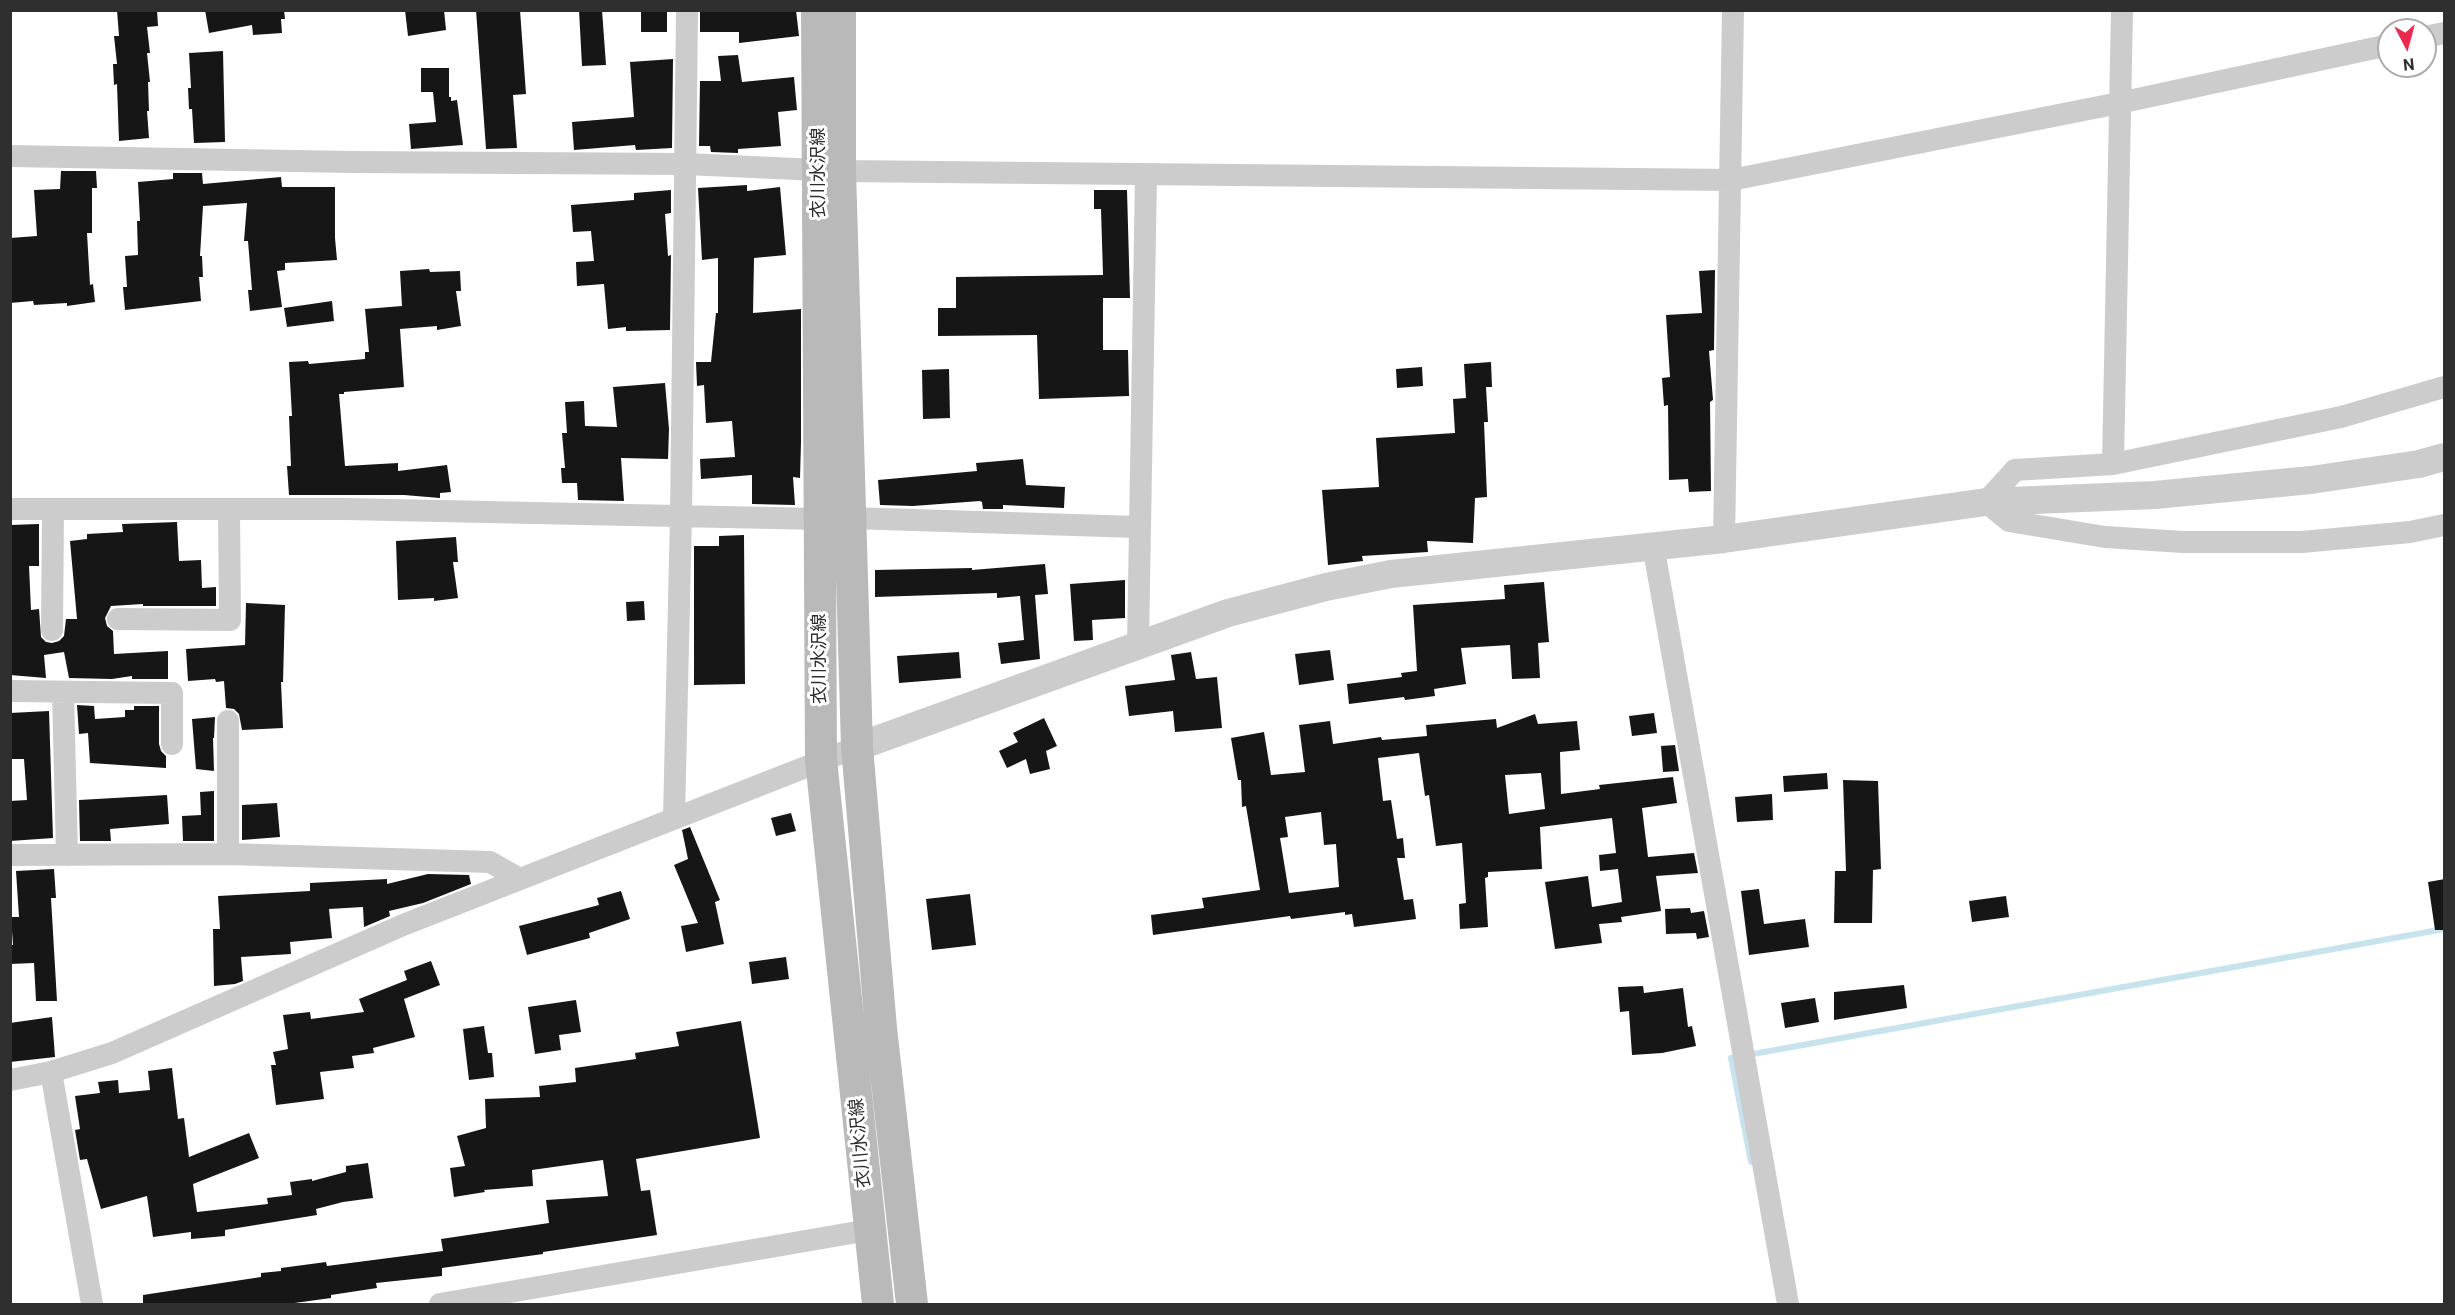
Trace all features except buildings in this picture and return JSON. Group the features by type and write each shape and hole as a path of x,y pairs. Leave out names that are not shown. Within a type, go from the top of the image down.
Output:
{"main road":[{"name":"衣川水沢線","path":"817,10 830,170 850,518 857,747 881,1028 912,1305"},
{"name":"衣川水沢線","path":"840,10 830,170 819,519 821,760 878,1305"}],"street":[{"path":"674,818 681,515 687,10"},
{"path":"1724,539 1733,10"},
{"path":"2113,464 2122,10"},
{"path":"10,156 340,162 686,164 830,170 1146,175 1731,180 2119,103 2377,48"},
{"path":"1138,644 1138,527 1146,175"},
{"path":"1986,502 2015,470 2113,464 2341,417 2445,387"},
{"path":"10,1080 51,1072 112,1053 404,925 821,760 1228,613 1348,582 1391,574 1724,539 1986,502 2156,495 2231,489 2419,465 2445,458"},
{"path":"1986,502 2009,521 2105,537 2183,542 2302,542 2410,532 2445,525"},
{"path":"10,509 345,508 819,519"},
{"path":"52,630 53,509"},
{"path":"118,619 230,620 229,509"},
{"path":"850,518 1138,527"},
{"path":"1653,545 1788,1305"},
{"path":"10,692 172,693 172,744"},
{"path":"63,692 68,855"},
{"path":"228,721 228,855"},
{"path":"10,855 228,855 490,862 520,879"},
{"path":"51,1072 92,1305"},
{"path":"440,1305 869,1230"}],"waterway":[{"path":"1751,1162 1731,1058 2444,929"}]}
